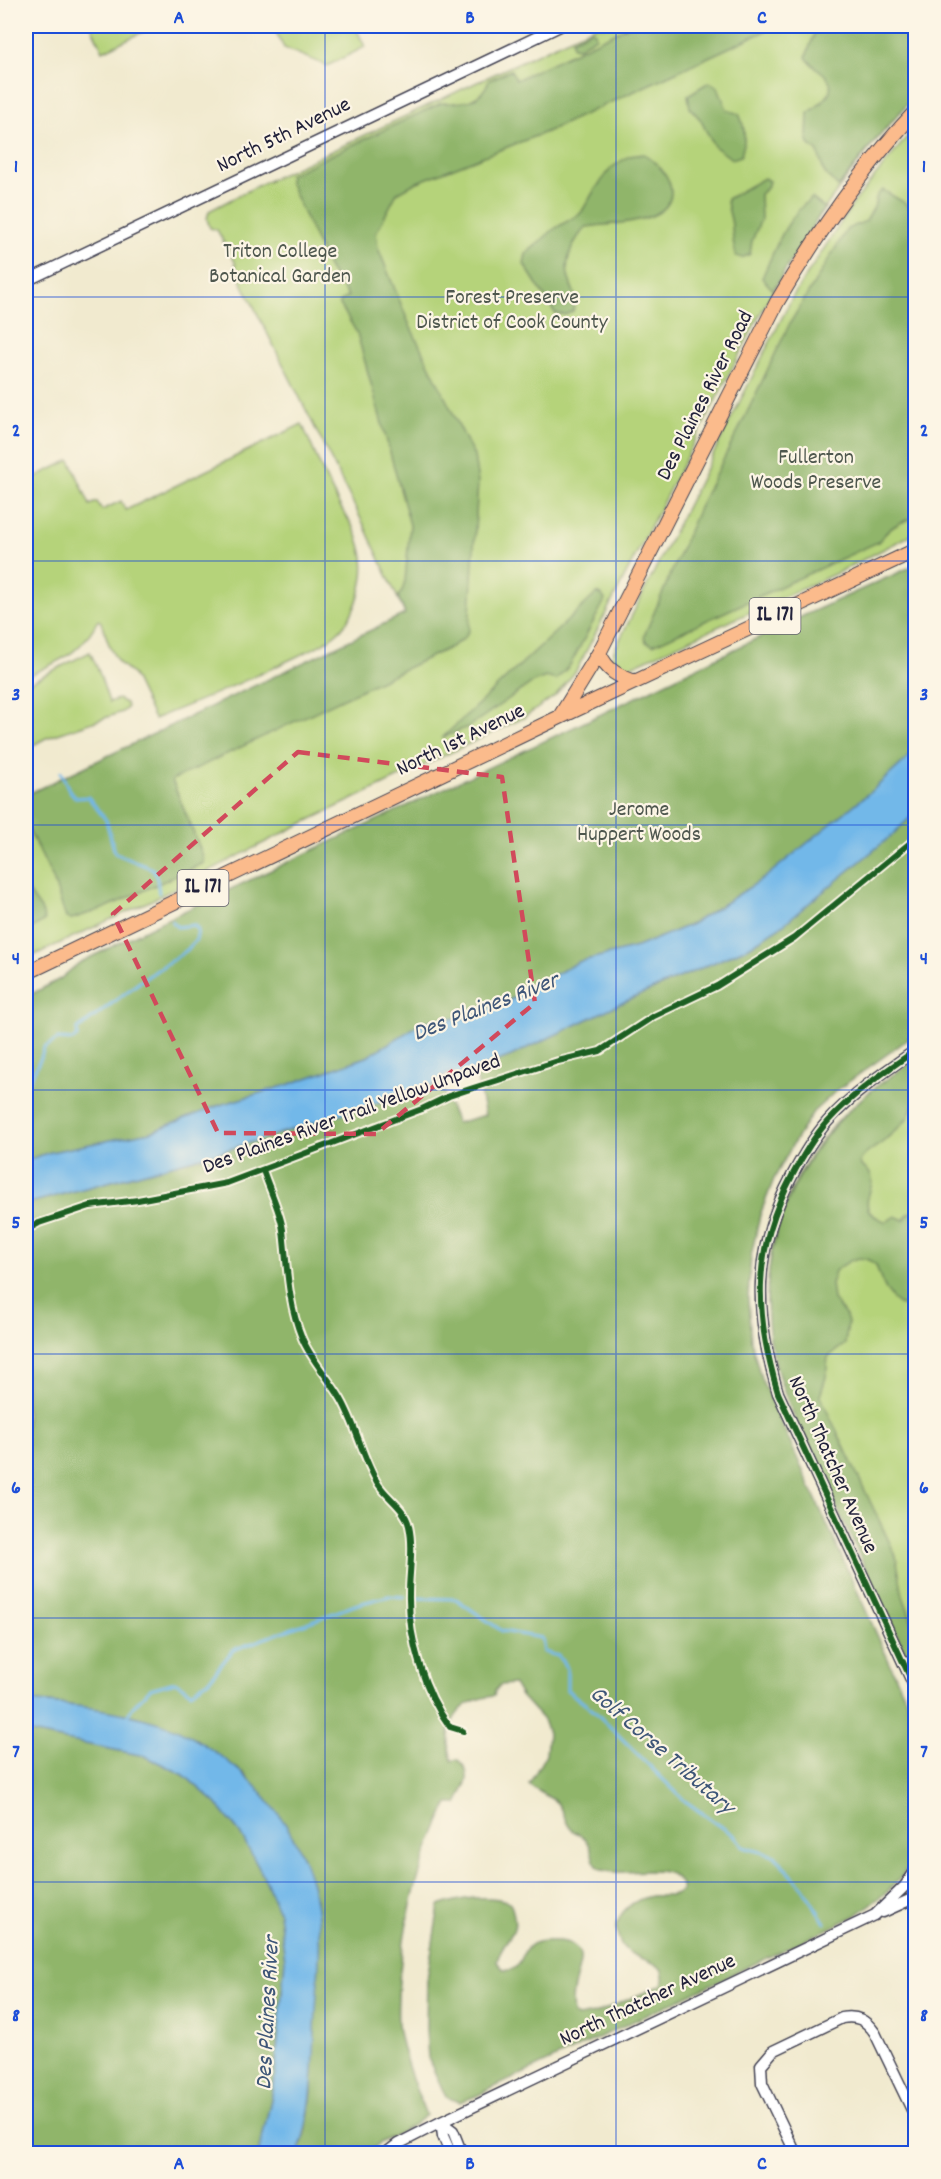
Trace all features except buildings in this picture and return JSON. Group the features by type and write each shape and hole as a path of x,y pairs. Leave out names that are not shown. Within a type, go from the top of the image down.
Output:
{"main road":[{"name":"Des Plaines River Road","path":"560,717 588,675 777,302 799,264 846,195 915,111"},
{"name":"North 1st Avenue","path":"26,973 915,550"},
{"path":"599,653 606,667 635,682"}],"street":[{"name":"North 5th Avenue","path":"26,281 560,26"},
{"name":"North Thatcher Avenue","path":"915,1050 857,1092 825,1124 809,1145 781,1197 771,1224 760,1274 760,1300 767,1358 781,1401 915,1690"},
{"name":"North Thatcher Avenue","path":"385,2154 398,2144 441,2122 875,1916 905,1886 915,1870"},
{"path":"875,1916 915,1897"},
{"path":"796,2154 762,2083 761,2065 773,2051 842,2018 851,2016 860,2018 869,2024 915,2118"},
{"path":"441,2122 443,2136 452,2154"},
{"path":"441,2122 453,2131 462,2154"}],"highlighted area":[{"path":"298,752 502,777 535,1003 376,1134 218,1133 113,914"}],"green space":[{"path":"91,26 155,26 103,51"},
{"path":"273,26 355,26 365,47 327,66 284,48"},
{"name":"Forest Preserve District of Cook County","path":"596,26 915,26 915,96 849,174 792,259 758,318 576,671 555,696 523,718 297,826 152,900 26,959 26,795 405,614 364,525 237,273 235,262 217,230 210,228 207,219 209,211 255,187"},
{"path":"629,26 776,26 546,132 415,183 397,193 376,233 378,248 410,326 474,456 478,482 469,629 465,638 451,647 172,780 204,863 105,908 72,919 66,918 53,879 26,824 26,795 405,614 398,597 405,581 410,525 357,333 339,303 348,296 329,269 290,184 289,175 441,103 470,100 486,88 489,80 511,70 516,80"},
{"path":"817,26 907,26 915,33 915,96 877,138 838,187 824,172 818,152 809,144 807,136 808,113 830,91 829,80 806,57"},
{"path":"592,30 596,37 578,48 573,47 572,40"},
{"path":"709,82 718,87 727,110 739,114 744,135 741,156 732,159 714,146 700,119 690,108 688,95"},
{"name":"Fullerton Woods Preserve","path":"915,127 915,533 839,572 627,668 618,668 612,662 614,651 793,296 855,201"},
{"path":"644,154 666,175 670,185 670,198 664,208 641,220 586,227 574,244 567,265 575,297 573,311 565,315 555,313 524,264 526,254 554,229 581,213 611,168 629,156"},
{"path":"764,178 769,181 767,188 760,194 761,219 752,241 750,254 742,258 736,256 727,199"},
{"name":"Fullerton Woods Preserve","path":"883,190 905,203 915,214 915,518 894,526 878,542 653,645 646,642 644,636 702,501 790,323 847,229 866,221 874,207 877,195"},
{"path":"812,198 824,208 773,290 762,278 788,224 803,205"},
{"path":"302,424 321,469 356,533 363,558 360,594 350,616 337,633 317,647 218,693 154,719 133,675 118,662 111,650 101,622 98,620 84,642 76,649 59,661 26,677 26,470 31,479 70,460 90,505 97,502 102,510 121,501 126,510"},
{"name":"Jerome Huppert Woods","path":"915,565 915,748 908,758 875,788 763,879 692,924 637,947 578,962 510,1000 463,1018 433,1020 421,1024 367,1057 220,1105 151,1132 51,1152 26,1160 26,997 60,979 79,963 161,922 805,615"},
{"path":"597,593 605,600 570,665 556,680 546,677 533,682 468,727 442,738"},
{"path":"90,652 109,702 118,699 126,703 127,708 122,712 46,738 26,749 26,684"},
{"path":"915,813 915,1034 836,1091 813,1112 774,1179 760,1215 751,1256 748,1299 751,1341 761,1378 915,1719 915,1855 902,1876 887,1892 855,1916 476,2096 460,2102 446,2097 428,2058 426,2030 427,1979 439,1906 474,1898 493,1898 510,1902 514,1914 514,1930 500,1952 497,1962 504,1970 517,1966 526,1950 533,1944 558,1941 574,1946 580,1958 572,1999 573,2014 578,2017 594,2014 662,1985 663,1974 660,1967 627,1951 620,1942 618,1923 623,1912 639,1900 651,1896 671,1896 682,1891 679,1880 671,1874 649,1871 611,1872 601,1869 595,1863 589,1844 584,1837 569,1827 556,1802 529,1784 546,1754 548,1733 543,1720 521,1696 514,1684 500,1685 494,1696 470,1703 461,1709 451,1726 449,1748 452,1761 457,1759 462,1764 466,1770 467,1780 457,1804 448,1804 429,1846 409,1912 401,1958 398,2026 407,2064 426,2115 367,2153 298,2153 306,2133 312,2092 316,1899 300,1850 246,1775 196,1739 70,1705 26,1701 26,1204 220,1152 440,1083 457,1123 485,1115 475,1070 511,1056 615,1006 749,947 780,927 891,836"},
{"path":"26,888 41,909 45,920 26,932"},
{"path":"915,1060 915,1674 767,1302 770,1262 779,1219 806,1163 818,1145 845,1114 873,1089"},
{"path":"915,1060 915,1091 910,1113 902,1125 860,1161 872,1181 867,1205 870,1213 886,1222 895,1216 904,1220 908,1214 915,1211 915,1305 907,1307 894,1301 876,1265 871,1261 855,1259 835,1271 831,1284 833,1299 846,1316 848,1323 845,1344 828,1357 826,1377 820,1396 896,1556 903,1596 911,1618 912,1636 915,1640 915,1674 790,1407 772,1350 768,1315 768,1281 773,1248 782,1215 795,1184 813,1155 833,1128 857,1103 878,1085"},
{"path":"26,1732 145,1756 184,1775 216,1803 240,1833 266,1881 279,1913 285,1960 274,2086 259,2153 26,2154"}],"water":[{"path":"915,748 915,813 891,836 780,927 749,947 615,1006 511,1056 458,1076 453,1072 442,1077 439,1080 440,1083 220,1152 26,1204 26,1160 51,1152 151,1132 220,1105 367,1057 420,1024 433,1020 463,1018 510,1000 578,962 637,947 692,924 763,879 875,788 908,758"},
{"path":"26,1701 110,1711 143,1718 180,1731 212,1750 248,1779 278,1813 290,1832 309,1874 315,1897 319,1940 312,2083 308,2119 298,2153 259,2153 274,2086 285,1960 279,1913 266,1881 240,1833 216,1803 184,1775 145,1756 26,1732"}],"waterway":[{"path":"61,772 69,790 76,798 88,797 106,820 115,853 153,869 159,893"},
{"path":"26,1086 44,1048 58,1039 73,1040 78,1036 77,1030 141,981 187,950 196,940 198,930 194,925 177,927 172,921"},
{"name":"Golf Corse Tributary","path":"127,1717 132,1708 150,1689 175,1682 191,1692 209,1680 233,1650 358,1604 389,1596 405,1597"},
{"name":"Golf Corse Tributary","path":"414,1598 456,1599 502,1631 542,1638 544,1652 558,1656 567,1668 567,1690 594,1711 685,1801 736,1837 743,1847 775,1856 803,1888 825,1923"}],"cycle path":[{"name":"Des Plaines River Trail Yellow Unpaved","path":"26,1230 39,1223 90,1206 138,1200 227,1183 422,1109 449,1096 558,1061 600,1051 654,1016 717,986 794,938 916,838"},
{"path":"916,1050 858,1092 827,1122 812,1141 779,1204 770,1230 761,1283 764,1336 778,1393 916,1690"},
{"name":"Des Plaines River Trail Yellow Unpaved","path":"263,1170 282,1222 289,1285 297,1325 310,1354 346,1409 377,1482 407,1519 411,1543 409,1611 419,1664 432,1698 450,1727 463,1731"}],"park label":[{"name":"Triton College Botanical Garden","path":"280,264"}],"water label":[{"name":"Des Plaines River","path":"486,1008"},
{"name":"Des Plaines River","path":"269,2013"}]}
